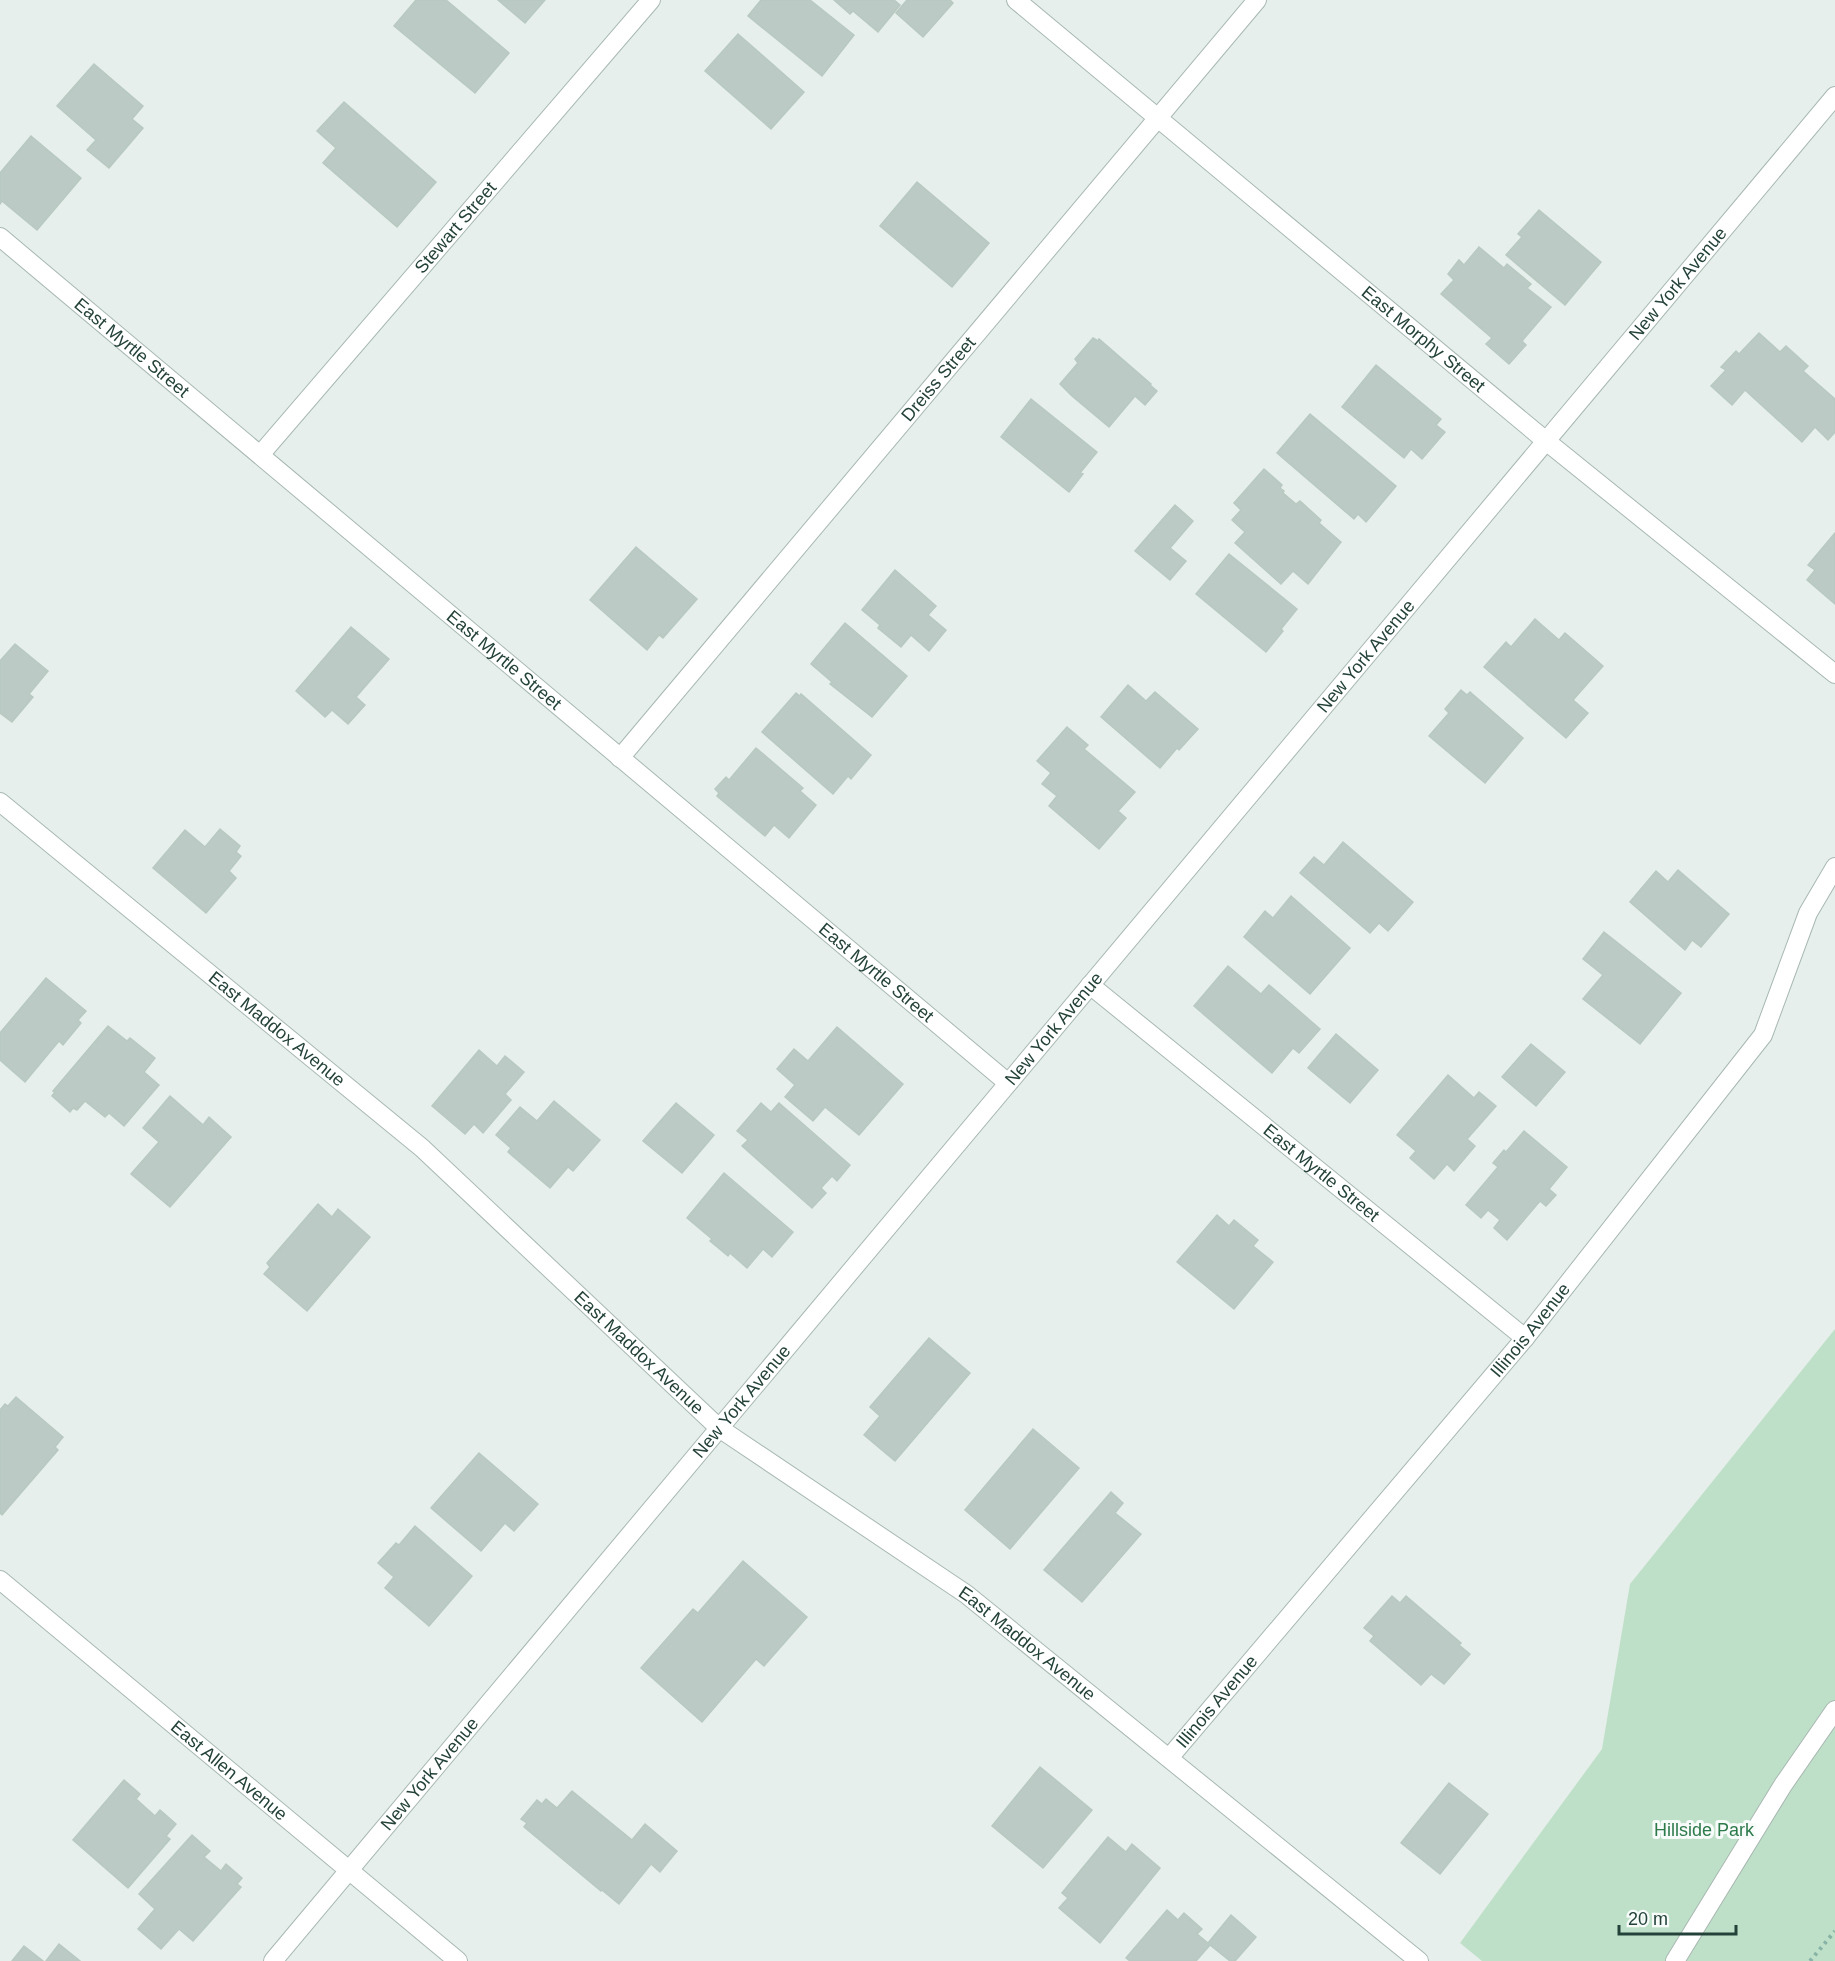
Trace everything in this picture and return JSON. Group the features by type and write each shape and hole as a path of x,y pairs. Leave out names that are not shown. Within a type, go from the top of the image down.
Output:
{"street":[{"name":"Stewart Street","path":"260,455 651,0"},
{"name":"East Morphy Street","path":"1016,0 1546,441 1835,674"},
{"name":"Dreiss Street","path":"620,758 1257,0"},
{"name":"New York Avenue","path":"273,1961 1835,96"},
{"name":"East Myrtle Street","path":"0,237 1008,1083"},
{"name":"East Maddox Avenue","path":"0,802 422,1148 719,1428 966,1594 1419,1961"},
{"name":"Illinois Avenue","path":"1169,1758 1525,1338 1763,1035 1808,913 1835,867"},
{"name":"East Myrtle Street","path":"1090,985 1525,1338"},
{"name":"East Allen Avenue","path":"0,1580 458,1961"},
{"path":"1675,1961 1783,1785 1835,1710"}],"path":[{"path":"1810,1961 1835,1931"}],"green space":[{"name":"Hillside Park","path":"1835,1329 1835,1961 1482,1961 1460,1943 1602,1749 1630,1584"}],"building":[{"path":"416,0 446,0 509,53 475,93 394,26"},
{"path":"498,0 545,0 525,23"},
{"path":"761,0 810,0 854,35 822,76 748,16"},
{"path":"834,0 894,0 900,5 878,32 853,11 850,14"},
{"path":"907,0 950,0 953,3 923,37 896,13"},
{"path":"738,34 804,92 771,129 705,71"},
{"path":"94,64 143,106 132,119 143,128 109,168 87,150 96,140 57,106"},
{"path":"344,102 436,182 397,227 323,163 336,148 317,131"},
{"path":"31,136 81,178 37,230 2,201 0,204 0,173"},
{"path":"917,182 989,243 952,287 880,226"},
{"path":"1539,210 1601,262 1565,305 1506,255 1522,237 1518,234"},
{"path":"1479,247 1504,268 1507,264 1531,284 1527,288 1551,307 1522,341 1526,345 1509,364 1486,344 1492,338 1441,294 1454,280 1448,274 1459,260 1464,265"},
{"path":"1759,333 1780,352 1786,346 1808,366 1803,371 1835,399 1835,432 1828,440 1815,427 1802,442 1745,390 1732,405 1711,386 1726,370 1721,367 1736,351 1739,354"},
{"path":"1093,338 1098,341 1099,339 1157,391 1145,405 1135,396 1109,427 1060,384 1078,363 1075,359"},
{"path":"1376,365 1441,419 1436,425 1445,432 1422,459 1411,449 1404,458 1342,407"},
{"path":"1031,399 1097,452 1080,473 1083,474 1069,492 1001,437"},
{"path":"1310,414 1396,486 1366,522 1358,514 1354,519 1277,453"},
{"path":"1264,469 1282,485 1280,488 1284,491 1283,493 1296,504 1300,501 1321,520 1319,523 1341,542 1308,584 1293,571 1281,584 1235,543 1245,532 1232,520 1241,510 1234,503"},
{"path":"1175,505 1193,521 1170,548 1186,561 1170,580 1135,551"},
{"path":"1835,533 1835,604 1807,580 1815,570 1808,565"},
{"path":"636,547 697,599 663,638 659,635 647,650 590,600"},
{"path":"1229,554 1297,609 1266,652 1196,594"},
{"path":"895,570 936,606 928,615 946,630 929,651 911,635 901,647 878,628 880,625 862,610"},
{"path":"1535,619 1559,640 1565,633 1603,666 1573,700 1588,713 1566,738 1484,667 1506,642 1511,647"},
{"path":"845,623 907,676 872,717 830,684 832,682 811,664"},
{"path":"351,627 389,659 356,697 365,705 348,724 332,710 325,717 296,691"},
{"path":"15,644 48,671 29,694 33,697 12,722 0,713 0,661"},
{"path":"1128,685 1146,701 1155,692 1198,729 1160,768 1101,717"},
{"path":"1461,690 1467,695 1470,692 1523,738 1485,783 1429,736 1449,713 1445,709"},
{"path":"796,693 800,696 801,694 871,755 851,779 848,776 833,794 762,732"},
{"path":"1067,727 1088,745 1084,749 1135,792 1118,811 1126,818 1099,849 1049,806 1057,796 1042,784 1051,773 1037,761"},
{"path":"756,748 803,788 800,791 816,805 789,838 774,825 765,836 717,796 719,793 715,789 726,777 729,780"},
{"path":"220,829 240,846 236,852 241,856 229,871 236,878 206,913 153,868 185,830 205,847"},
{"path":"1343,842 1413,902 1388,931 1379,923 1370,933 1300,873 1314,857 1324,865"},
{"path":"1678,870 1729,914 1701,947 1692,940 1685,950 1630,902 1656,871 1668,882"},
{"path":"1291,896 1350,948 1310,994 1244,937 1265,911 1273,918"},
{"path":"1604,932 1681,993 1640,1044 1583,999 1603,975 1583,959"},
{"path":"1228,966 1261,994 1269,985 1320,1029 1299,1053 1293,1048 1272,1073 1194,1006"},
{"path":"46,978 86,1011 78,1020 81,1023 63,1045 59,1041 25,1082 0,1060 0,1033"},
{"path":"108,1026 127,1041 130,1038 155,1058 144,1072 159,1085 124,1126 109,1113 105,1117 85,1101 77,1110 73,1108 70,1112 52,1096 55,1092 53,1091"},
{"path":"837,1027 903,1084 859,1135 825,1107 813,1121 785,1097 795,1085 777,1069 794,1049 808,1061"},
{"path":"1336,1034 1378,1070 1350,1103 1308,1068"},
{"path":"1531,1044 1565,1072 1536,1106 1502,1077"},
{"path":"479,1050 497,1066 505,1056 524,1072 505,1094 511,1100 483,1133 474,1124 465,1134 432,1106"},
{"path":"1448,1075 1474,1098 1479,1092 1496,1106 1467,1139 1475,1146 1454,1171 1447,1164 1434,1179 1410,1158 1416,1151 1397,1135"},
{"path":"170,1096 203,1125 209,1117 231,1137 170,1207 131,1174 159,1142 143,1128"},
{"path":"554,1101 600,1140 573,1171 568,1167 550,1188 508,1152 511,1148 496,1135 520,1107 537,1121"},
{"path":"676,1103 714,1135 682,1173 643,1141"},
{"path":"761,1103 771,1112 779,1103 850,1165 837,1181 832,1176 821,1188 826,1193 812,1208 742,1146 748,1140 737,1131"},
{"path":"1524,1131 1567,1167 1549,1189 1556,1195 1546,1206 1540,1201 1507,1240 1494,1228 1500,1220 1488,1210 1481,1218 1466,1205 1498,1167 1493,1163"},
{"path":"724,1173 793,1232 772,1257 763,1249 747,1268 730,1253 728,1256 710,1241 712,1239 687,1218"},
{"path":"318,1204 332,1217 338,1209 370,1237 307,1311 264,1274 270,1267 267,1263"},
{"path":"1217,1215 1229,1226 1234,1220 1258,1240 1253,1246 1273,1262 1234,1309 1177,1262"},
{"path":"929,1338 970,1373 895,1461 864,1435 880,1416 870,1407"},
{"path":"16,1397 63,1437 55,1447 58,1450 2,1515 0,1513 0,1410 5,1404 8,1406"},
{"path":"1033,1429 1079,1468 1010,1549 965,1510"},
{"path":"479,1453 538,1504 514,1531 505,1523 481,1551 431,1508"},
{"path":"1111,1492 1123,1503 1115,1513 1141,1534 1082,1602 1044,1570"},
{"path":"415,1526 472,1576 429,1626 385,1588 394,1577 378,1563 396,1543 399,1545"},
{"path":"743,1561 807,1617 764,1666 756,1659 702,1722 641,1668 693,1609 698,1613"},
{"path":"1392,1596 1400,1603 1406,1596 1461,1643 1459,1645 1470,1654 1444,1684 1431,1674 1421,1685 1370,1641 1374,1636 1364,1628"},
{"path":"1040,1767 1092,1810 1043,1868 992,1826"},
{"path":"124,1780 140,1794 136,1799 155,1816 160,1810 176,1824 166,1836 170,1839 128,1888 73,1840"},
{"path":"1449,1783 1488,1814 1440,1874 1401,1843"},
{"path":"572,1791 632,1840 645,1824 677,1851 660,1872 651,1864 619,1904 524,1827 527,1823 521,1819 537,1800 542,1804 546,1799 557,1808"},
{"path":"192,1835 210,1851 204,1857 221,1871 226,1864 242,1878 237,1884 241,1887 193,1941 179,1929 161,1949 138,1929 155,1909 139,1894"},
{"path":"1108,1837 1126,1852 1132,1844 1160,1868 1100,1943 1059,1908 1068,1898 1062,1893"},
{"path":"1167,1910 1178,1920 1184,1913 1202,1929 1197,1934 1208,1943 1231,1915 1256,1937 1235,1961 1230,1961 1210,1945 1196,1961 1130,1961 1126,1958"},
{"path":"59,1944 80,1961 46,1961"},
{"path":"24,1946 43,1961 12,1961"}]}
